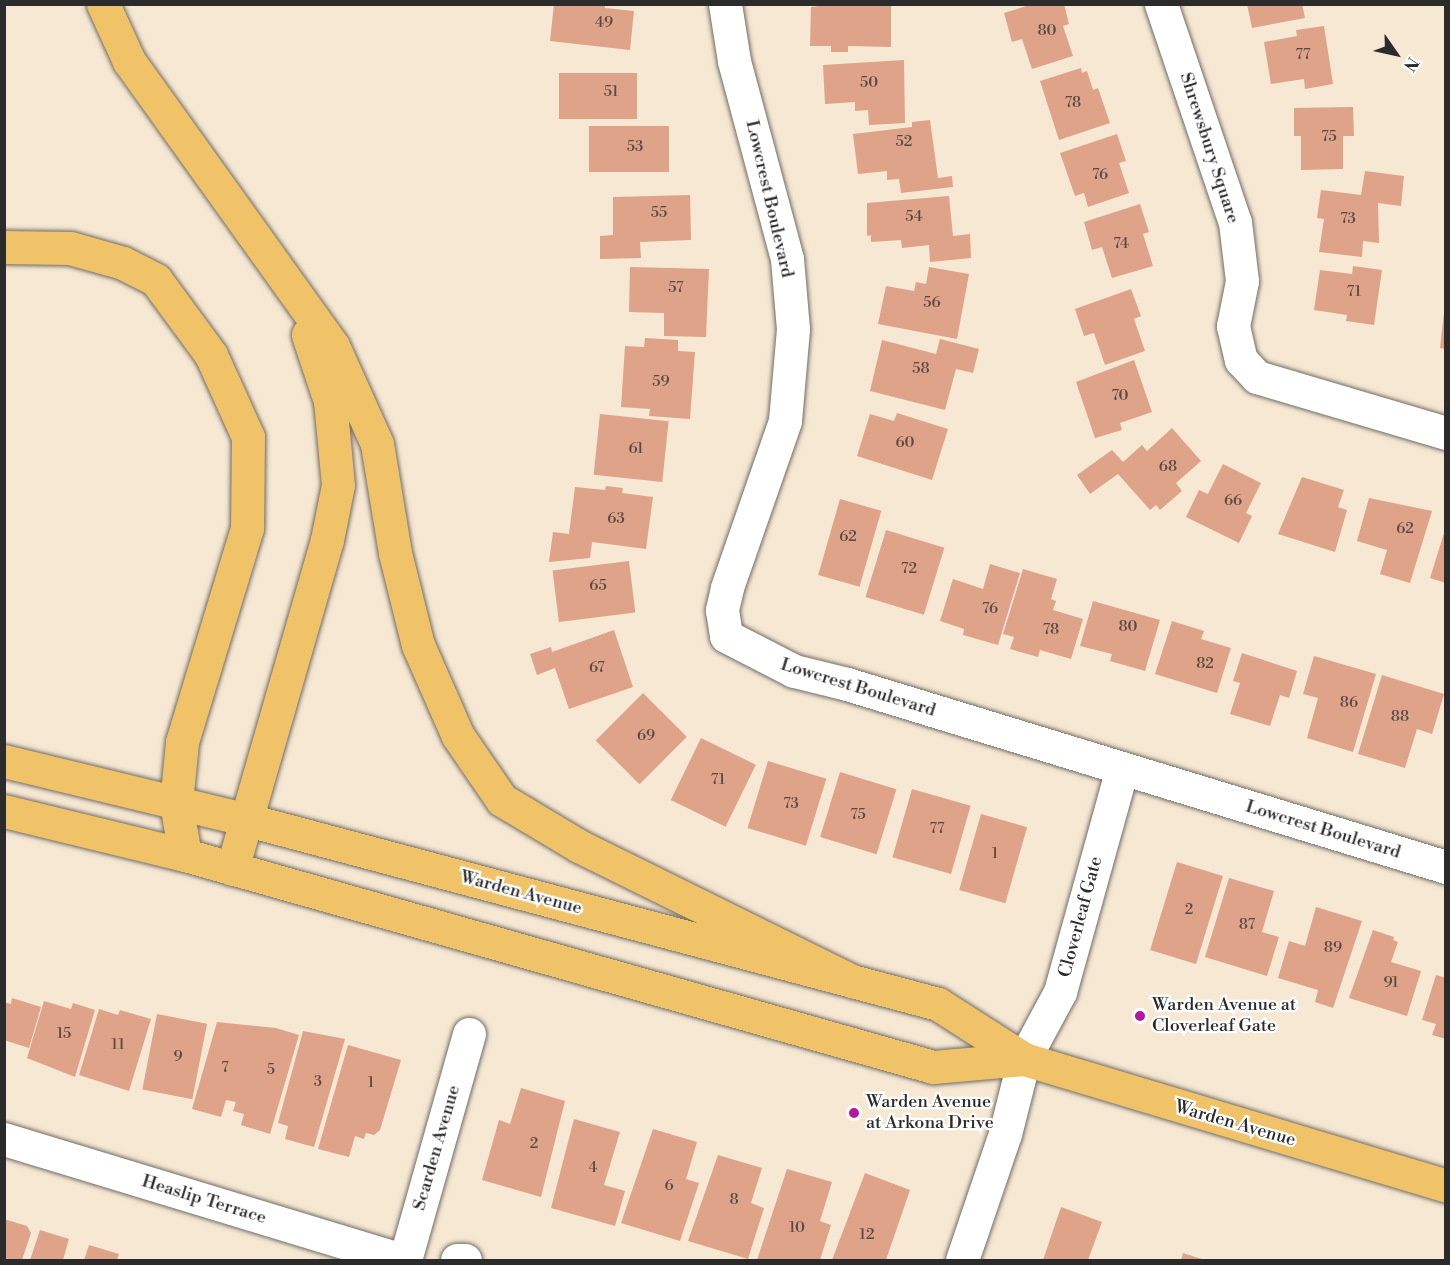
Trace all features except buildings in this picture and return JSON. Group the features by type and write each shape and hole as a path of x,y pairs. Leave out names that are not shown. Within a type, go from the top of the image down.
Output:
{"main road":[{"path":"103,4 129,62 333,346 377,444 395,553 418,645 458,736 502,800 579,846 852,981"},
{"path":"4,247 70,248 123,263 156,280 211,355 248,437 248,528 182,742 176,803 185,855"},
{"path":"232,869 248,820 288,668 327,540 338,485 330,401 292,287"},
{"name":"Warden Avenue","path":"4,761 248,820 939,1005 1024,1059 1446,1186"},
{"name":"Warden Avenue","path":"4,811 185,855 933,1067 1024,1059"}],"street":[{"name":"Lowcrest Boulevard","path":"725,4 735,61 787,259 793,329 785,421 727,588 722,610 726,636 794,671 1446,867"},
{"name":"Shrewsbury Square","path":"1161,4 1235,222 1242,280 1233,326 1241,360 1257,377 1446,433"},
{"name":"Cloverleaf Gate","path":"962,1260 1005,1134 1024,1059 1060,992 1122,769"},
{"name":"Scarden Avenue","path":"404,1260 469,1034"},
{"name":"Heaslip Terrace","path":"4,1139 404,1260"},
{"path":"457,1260 465,1260"}],"place":[{"name":"Warden Avenue at Cloverleaf Gate","path":"1140,1016"},
{"name":"Warden Avenue at Arkona Drive","path":"854,1113"}]}
